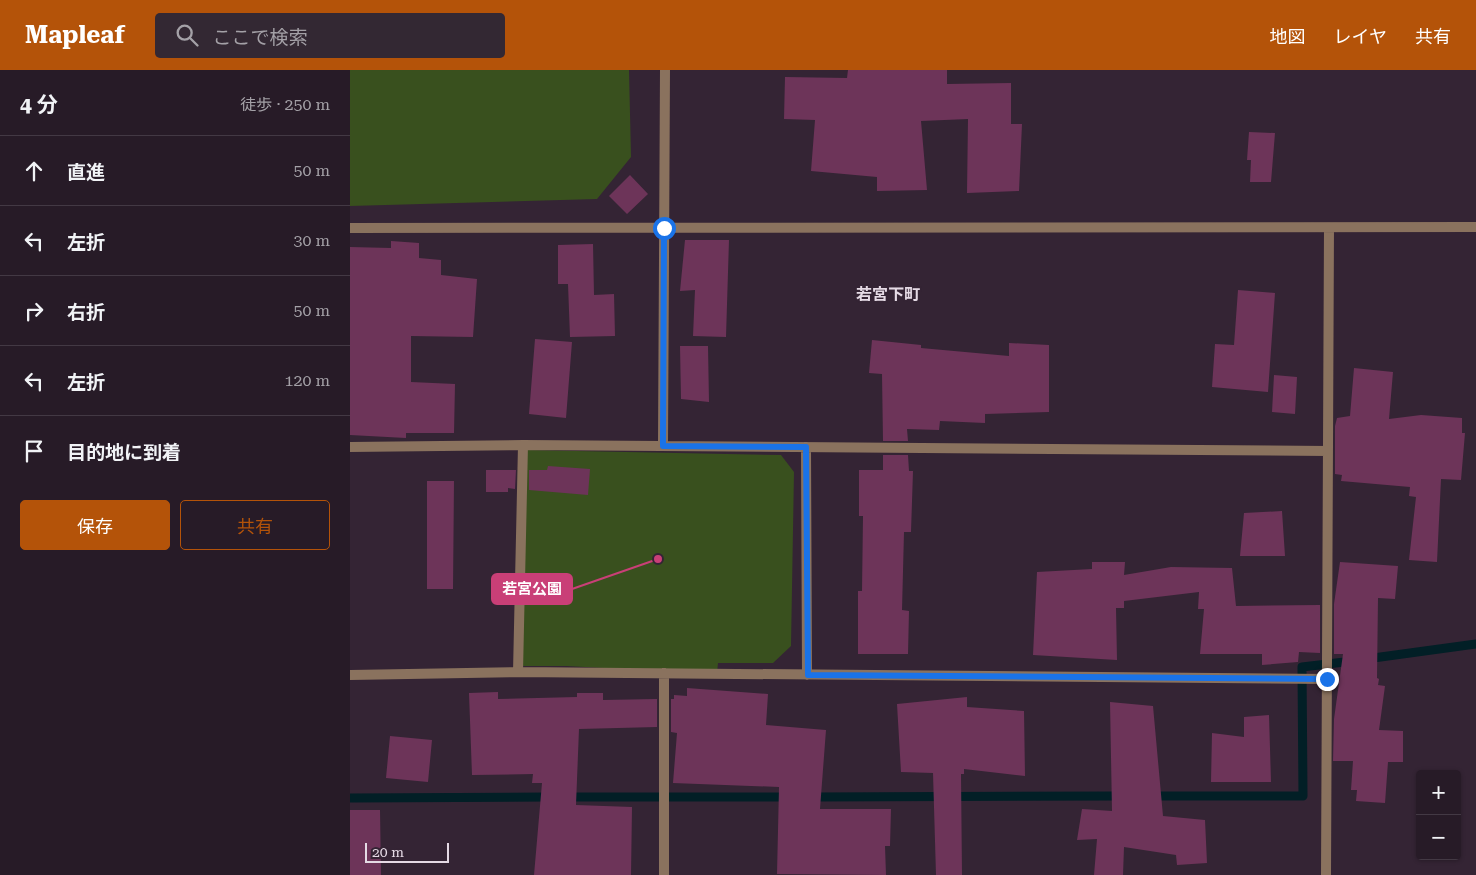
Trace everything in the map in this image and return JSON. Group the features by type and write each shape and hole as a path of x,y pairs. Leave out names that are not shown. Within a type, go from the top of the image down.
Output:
{"street":[{"path":"663,446 665,70"},
{"path":"350,228 1476,227"},
{"path":"1326,875 1329,228"},
{"path":"350,447 523,445 1328,451"},
{"path":"518,672 523,445"},
{"path":"806,447 808,675"},
{"path":"350,675 518,672 1327,679"},
{"path":"664,674 664,875"}],"green space":[{"path":"350,70 629,70 631,157 597,199 350,206"},
{"path":"527,450 781,455 794,472 791,646 773,663 718,663 717,674 566,666 522,666"}],"building":[{"path":"848,70 947,70 947,84 1011,83 1011,124 1022,124 1019,191 967,193 968,119 921,121 927,190 877,191 877,177 811,171 815,120 784,119 785,77 847,78"},
{"path":"1249,132 1275,133 1271,182 1250,182 1251,160 1247,160"},
{"path":"630,175 648,194 627,214 609,196"},
{"path":"685,240 729,240 726,337 693,336 695,290 680,291"},
{"path":"391,241 419,243 419,258 441,260 441,275 477,279 473,337 411,336 411,382 455,384 454,433 406,433 406,438 350,435 350,247 391,248"},
{"path":"593,244 594,295 614,294 615,336 570,337 568,284 558,284 558,245"},
{"path":"1238,290 1275,293 1268,392 1212,387 1215,344 1234,345"},
{"path":"535,339 572,342 566,418 529,414"},
{"path":"872,340 921,345 921,348 1009,356 1009,343 1049,345 1049,412 985,414 985,423 940,421 939,430 907,429 908,441 883,441 882,374 869,373"},
{"path":"680,346 708,346 709,402 681,399"},
{"path":"1354,368 1393,372 1389,419 1421,415 1462,418 1462,433 1465,433 1461,480 1441,479 1437,562 1409,560 1416,497 1409,496 1410,487 1341,481 1342,475 1335,474 1335,426 1337,418 1350,416"},
{"path":"1274,375 1297,377 1295,414 1272,412"},
{"path":"883,455 908,455 909,471 913,471 911,532 904,532 902,610 909,611 908,654 858,654 858,591 862,591 863,516 859,516 859,470 883,470"},
{"path":"548,466 590,469 588,495 529,490 529,470 547,470"},
{"path":"486,470 516,470 515,489 508,488 508,492 486,492"},
{"path":"427,481 454,481 453,589 427,589"},
{"path":"1282,511 1285,556 1240,556 1244,513"},
{"path":"1092,562 1125,562 1124,575 1171,567 1232,568 1236,606 1320,605 1320,653 1299,652 1298,662 1262,665 1262,654 1200,654 1204,609 1198,609 1199,592 1124,601 1124,608 1116,608 1117,660 1033,655 1037,572 1092,569"},
{"path":"1340,562 1398,566 1395,599 1378,598 1377,678 1379,679 1378,685 1385,686 1379,730 1403,731 1403,762 1388,762 1385,803 1356,801 1357,790 1351,790 1353,761 1333,761 1334,719 1343,654 1334,654 1334,604"},
{"path":"687,688 768,694 766,725 826,730 820,809 891,809 890,846 885,846 886,875 777,874 779,787 673,783 677,733 671,732 671,699 674,699 674,695 687,696"},
{"path":"498,692 498,699 577,697 577,693 603,693 603,700 657,699 657,727 579,729 576,805 632,807 631,875 534,875 542,783 532,783 533,774 472,775 469,693"},
{"path":"967,697 967,707 1024,711 1025,776 964,769 964,774 961,774 962,875 936,875 933,773 901,772 897,704"},
{"path":"1110,702 1153,706 1163,816 1205,820 1207,863 1177,865 1176,855 1124,847 1123,875 1094,875 1097,839 1077,840 1082,809 1112,811"},
{"path":"1269,715 1271,782 1211,782 1212,733 1244,737 1244,717"},
{"path":"390,736 432,740 428,782 386,778"},
{"path":"350,810 380,810 381,875 350,875"}],"waterway":[{"path":"1366,659 1476,644"},
{"path":"1150,796 1303,796 1302,667 1353,661"},
{"path":"810,797 1122,796"},
{"path":"350,798 552,797"},
{"path":"565,797 790,797"}],"place":[{"name":"若宮公園","path":"658,559"}],"district":[{"name":"若宮下町","path":"888,294"}],"route":[{"path":"664,228 663,446 806,447 808,675 1327,679"}]}
